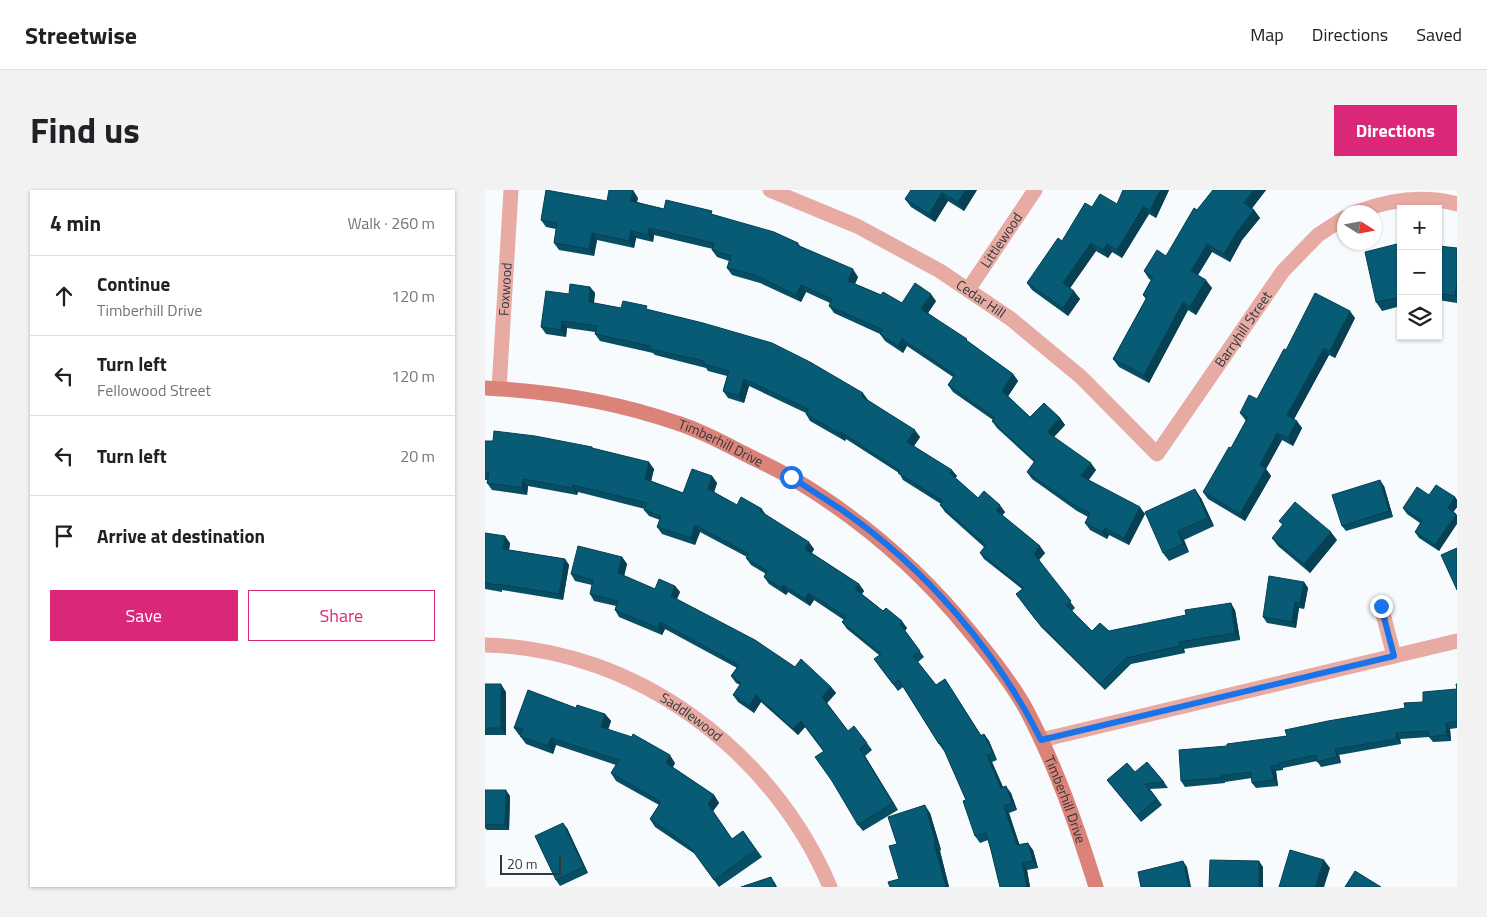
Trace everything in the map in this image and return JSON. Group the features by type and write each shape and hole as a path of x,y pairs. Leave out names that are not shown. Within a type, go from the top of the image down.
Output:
{"street":[{"name":"Foxwood","path":"492,389 511,190"},
{"name":"Cedar Hill","path":"770,190 857,226 940,271 1011,319 1081,377 1157,454"},
{"name":"Littlewood","path":"968,290 1035,190"},
{"path":"1377,205 1411,199 1446,201 1457,204"},
{"name":"Barryhill Street","path":"1157,454 1283,270 1318,235 1337,223"},
{"name":"Timberhill Drive","path":"492,389 604,403 678,423 730,446 791,477 843,511 897,554 947,603 991,657 1025,708 1041,740 1077,826 1096,887"},
{"path":"1381,606 1394,656"},
{"path":"1041,740 1457,641"},
{"name":"Saddlewood","path":"485,645 534,650 575,659 614,672 651,690 687,711 750,764 777,795 801,829 821,865 830,887"}],"building":[{"path":"546,190 607,201 609,190 633,190 630,201 664,209 666,200 712,211 711,214 774,232 798,243 797,245 853,269 848,281 881,295 883,292 902,303 915,283 931,294 921,309 967,339 1013,374 1002,391 1030,417 1044,403 1060,418 1047,432 1091,463 1081,476 1140,507 1124,538 1105,528 1102,532 1085,523 1090,513 1072,504 1027,472 1035,461 992,421 995,418 948,385 955,375 902,339 898,346 880,334 883,330 829,306 832,299 801,285 796,295 755,275 727,268 731,256 712,250 714,243 649,228 648,235 631,231 629,241 592,233 589,249 554,243 557,223 541,220"},
{"path":"911,190 966,190 958,202 942,193 929,214 905,199"},
{"path":"1123,190 1160,190 1150,210 1143,207 1117,250 1107,244 1103,250 1091,243 1063,283 1074,291 1063,308 1027,283 1058,238 1062,241 1085,203 1092,207 1100,194 1117,204"},
{"path":"1213,190 1254,190 1244,203 1254,210 1237,232 1224,254 1207,244 1191,271 1206,280 1190,307 1183,302 1144,375 1113,359 1147,297 1143,295 1153,277 1144,271 1157,250 1166,256 1194,208 1197,210"},
{"path":"1397,244 1397,298 1376,302 1365,252 1382,250 1382,248"},
{"path":"1442,246 1457,248 1455,296 1442,294"},
{"path":"570,284 590,287 589,302 621,308 623,301 647,306 646,309 772,343 810,362 863,393 861,396 915,430 907,442 952,470 950,473 978,498 984,491 1000,505 996,510 1040,546 1034,554 1071,601 1066,605 1092,631 1100,623 1109,631 1186,615 1185,610 1231,603 1235,633 1179,642 1180,646 1126,658 1100,684 1036,620 1016,594 1024,588 980,553 986,545 940,505 943,501 898,473 900,471 841,432 840,434 806,414 808,409 744,379 739,396 723,391 729,371 704,364 704,361 650,349 650,346 595,334 597,326 562,321 561,330 541,327 546,291 569,294"},
{"path":"1315,293 1350,311 1330,351 1324,348 1287,415 1297,421 1288,438 1277,433 1260,465 1266,469 1240,514 1203,492 1248,417 1240,413 1249,395 1257,399 1284,349 1286,350"},
{"path":"494,431 535,436 592,447 649,462 645,479 683,493 692,469 712,476 708,489 737,505 741,497 762,509 760,511 809,542 805,549 859,584 855,589 883,611 886,608 902,621 900,624 920,651 913,656 936,685 945,679 981,736 984,734 993,753 987,755 1001,788 1006,786 1012,803 1004,806 1017,845 1028,843 1033,861 1022,863 1027,887 1000,887 986,833 975,836 963,801 966,800 941,743 939,744 899,680 893,684 874,659 881,654 842,622 846,617 809,593 805,599 783,585 781,588 764,577 767,571 746,558 749,554 695,525 691,538 657,527 661,516 644,510 647,503 573,485 572,488 523,479 522,488 487,483 489,473 485,473 485,441 493,441"},
{"path":"1380,480 1389,511 1342,526 1332,495"},
{"path":"1436,485 1455,497 1448,508 1456,514 1435,545 1415,532 1422,521 1403,508 1417,487 1429,495"},
{"path":"1195,489 1208,518 1178,531 1183,544 1163,553 1145,512"},
{"path":"1295,502 1331,532 1304,564 1272,538 1283,524 1279,521"},
{"path":"485,533 505,536 503,549 565,559 559,594 485,583"},
{"path":"578,546 622,557 618,573 655,589 659,579 675,586 671,596 755,640 795,667 801,659 831,687 822,697 848,731 854,726 867,743 860,749 893,803 858,825 832,781 815,757 824,751 801,721 793,729 756,695 749,706 733,695 741,683 731,676 739,665 660,622 658,628 615,610 618,601 590,594 593,580 571,574"},
{"path":"1457,548 1457,590 1441,555"},
{"path":"1269,576 1304,582 1300,603 1295,602 1292,622 1263,617"},
{"path":"485,684 501,684 501,728 485,728"},
{"path":"1457,689 1457,721 1446,723 1447,735 1429,737 1428,731 1396,733 1397,739 1335,749 1337,757 1317,762 1316,755 1279,763 1279,765 1271,766 1274,780 1252,783 1251,772 1221,776 1221,778 1181,781 1179,750 1227,746 1227,744 1287,736 1285,730 1405,708 1404,703 1423,702 1423,692"},
{"path":"528,690 576,708 577,705 605,714 601,727 632,737 633,734 670,755 666,763 714,795 708,804 732,839 743,831 756,850 714,880 690,847 650,819 661,802 611,773 619,760 551,738 548,746 520,736 523,728 514,728"},
{"path":"1147,762 1164,782 1145,784 1157,799 1137,816 1107,780 1127,763 1135,772"},
{"path":"485,790 506,790 505,825 485,824"},
{"path":"925,805 946,887 890,887 888,882 899,879 889,846 897,844 888,817"},
{"path":"563,823 584,867 556,880 535,836"},
{"path":"1290,850 1324,860 1315,887 1279,887"},
{"path":"1210,860 1259,861 1259,887 1209,887"},
{"path":"1183,861 1189,887 1141,887 1138,872"},
{"path":"1355,871 1381,887 1345,887"},
{"path":"771,877 775,887 741,887"}],"route":[{"path":"791,477 843,511 897,554 947,603 991,657 1025,708 1041,740 1394,656 1381,606"}]}
